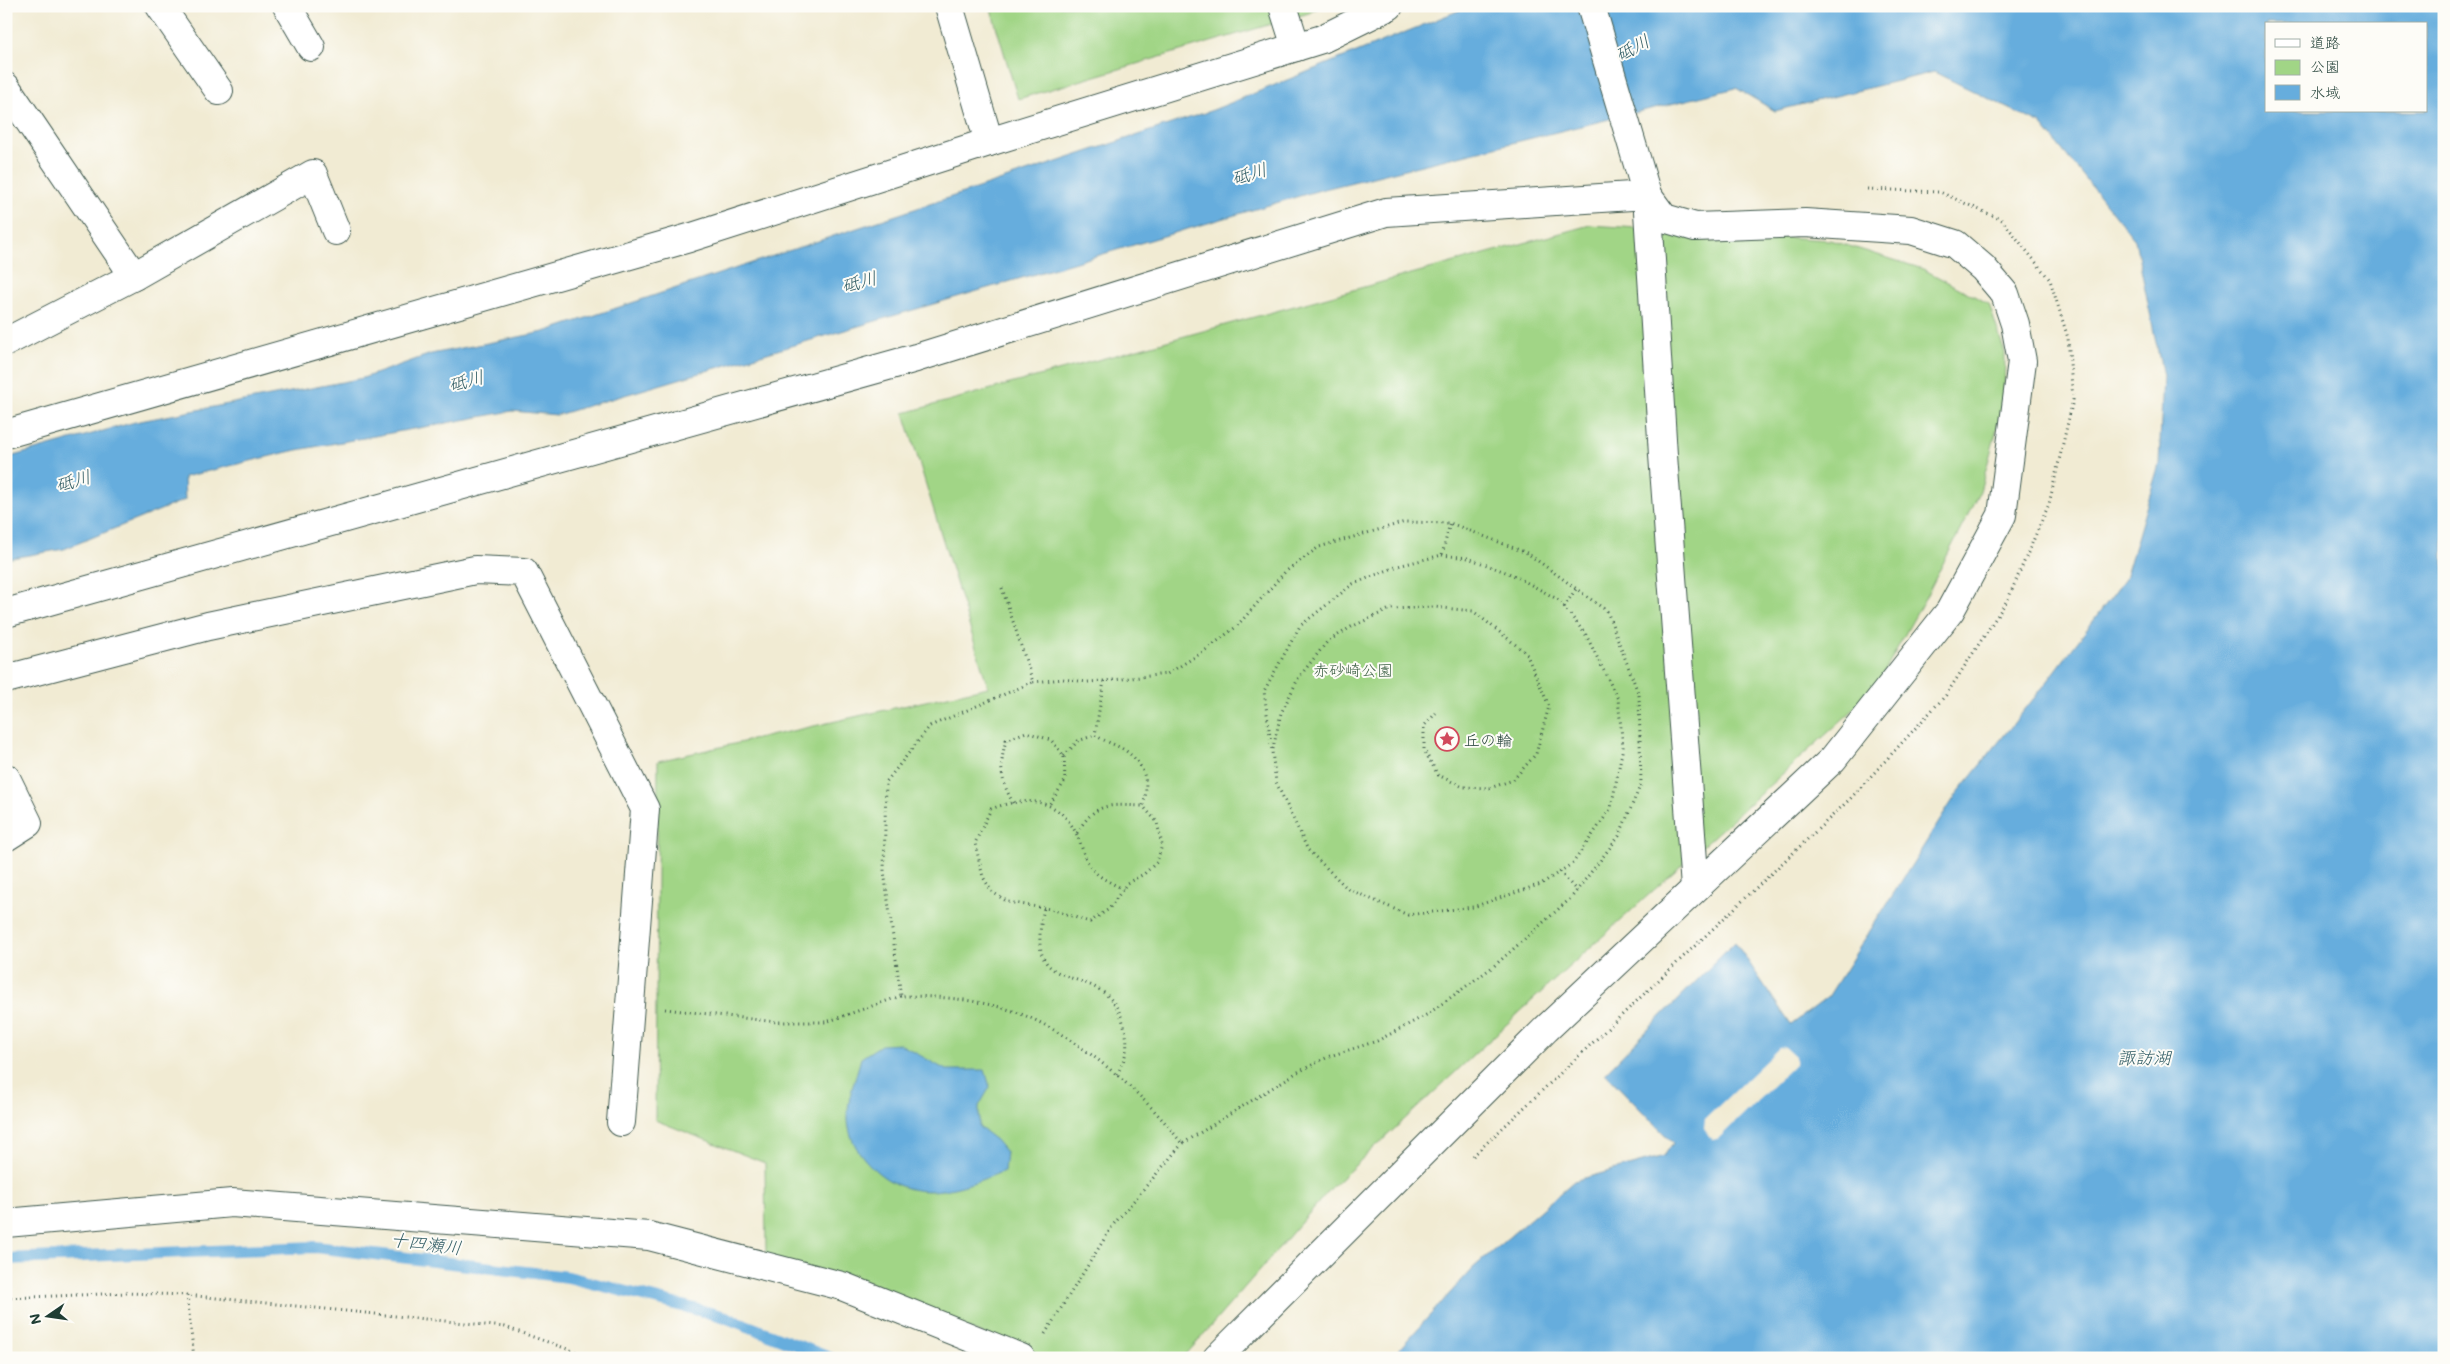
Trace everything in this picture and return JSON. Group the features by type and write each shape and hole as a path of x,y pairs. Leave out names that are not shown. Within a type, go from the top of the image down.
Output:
{"street":[{"path":"160,6 219,91"},
{"path":"287,6 311,47"},
{"path":"949,6 988,142"},
{"path":"1283,6 1296,47"},
{"path":"6,434 689,238 988,142 1322,39 1389,6"},
{"path":"1591,6 1647,195 1664,464 1695,888"},
{"path":"6,87 134,276"},
{"path":"6,342 134,276 313,174 336,231"},
{"path":"6,613 916,358 1386,212 1647,195"},
{"path":"1216,1358 1546,1028 1833,759 1950,611 2002,515 2022,361 2015,324 2005,294 1983,268 1955,244 1911,230 1805,223 1695,226 1664,218 1647,195"},
{"path":"6,679 208,626 475,570 524,572 645,809 621,1122"},
{"path":"6,778 28,823 6,837"},
{"path":"6,1223 232,1204 649,1236 842,1286 1021,1358"}],"path":[{"path":"1468,1160 1850,799 1946,695 2008,599 2049,504 2073,400 2068,338 2050,280 2002,220 1940,192 1862,190"},
{"path":"901,996 884,871 886,782 930,726 1032,682 1063,679 1087,682 1104,681 1167,674 1203,652 1236,627 1285,572 1320,547 1405,522 1450,523 1527,553 1607,611 1639,695 1641,784 1620,836 1577,891 1494,966 1428,1014 1377,1041 1330,1056 1296,1073 1182,1144 1113,1225 1044,1336"},
{"path":"1442,555 1450,523"},
{"path":"1442,555 1468,558 1511,574 1559,600 1564,607 1586,635 1618,699 1623,747 1611,808 1573,863 1541,884 1473,907 1408,915 1348,889 1308,850 1276,782 1264,691 1300,626 1352,584 1398,566 1442,555"},
{"path":"1002,588 1032,682"},
{"path":"1564,607 1576,589"},
{"path":"1272,752 1285,706 1299,677 1327,642 1351,627 1390,609 1434,607 1473,611 1526,653 1549,706 1536,754 1513,780 1490,788 1463,787 1438,775 1424,750 1424,726 1436,713"},
{"path":"1095,735 1104,681"},
{"path":"1013,803 1003,784 1000,761 1006,740 1026,732 1051,740 1064,756 1065,781 1049,804"},
{"path":"1064,756 1078,741 1095,735 1123,749 1142,767 1148,791 1143,806"},
{"path":"1123,889 1095,872 1085,859 1077,834 1065,816 1049,804 1027,800 991,809 975,843 983,877 992,892 1008,902 1056,910 1070,918 1090,922 1109,909 1123,889 1157,862 1162,844 1157,822 1143,806"},
{"path":"1077,834 1086,818 1100,808 1143,806"},
{"path":"1560,872 1577,891"},
{"path":"1044,908 1040,938 1044,958 1057,971 1105,992 1119,1007 1127,1033 1126,1058 1116,1076"},
{"path":"630,1005 777,1022 826,1022 901,996 949,996 1011,1010 1049,1027 1096,1058 1169,1126 1182,1144"},
{"path":"6,1298 127,1293 187,1295 505,1327 592,1358"},
{"path":"187,1295 194,1358"}],"green space":[{"path":"990,6 1321,6 1309,13 1018,99"},
{"name":"赤砂崎公園","path":"1590,225 1830,240 1923,269 1989,304 2005,353 2004,404 1980,491 1929,591 1873,692 1550,984 1332,1187 1183,1358 1049,1358 766,1255 765,1163 655,1120 658,761 988,687 904,413"}],"water":[{"name":"諏訪湖","path":"1470,6 2444,6 2444,1358 1391,1358 1473,1268 1574,1181 1664,1156 1673,1143 1605,1073 1735,942 1791,1025 1828,997 1956,795 2047,682 2125,579 2159,464 2163,376 2135,240 2041,124 1934,72 1775,111 1736,88 1320,190 557,415 512,411 292,451 184,477 185,500 64,549 6,559 6,458 135,422 363,378 431,354 544,332 1213,110"},
{"path":"900,1044 946,1070 985,1070 990,1087 979,1106 979,1127 996,1140 1006,1152 1004,1171 950,1189 915,1190 899,1185 883,1176 863,1158 852,1138 848,1113 850,1097 861,1058 881,1045"}],"pier":[{"path":"1785,1047 1795,1056 1795,1064 1719,1138 1712,1140 1704,1129 1705,1119 1779,1048"}],"waterway":[{"name":"十四瀬川","path":"6,1259 315,1247 568,1277 722,1316 830,1358"}],"place":[{"name":"丘の輪","path":"1447,739"}],"water label":[{"name":"砥川","path":"1632,47"},
{"name":"砥川","path":"1249,173"},
{"name":"砥川","path":"859,281"},
{"name":"砥川","path":"466,380"},
{"name":"砥川","path":"73,480"}]}
